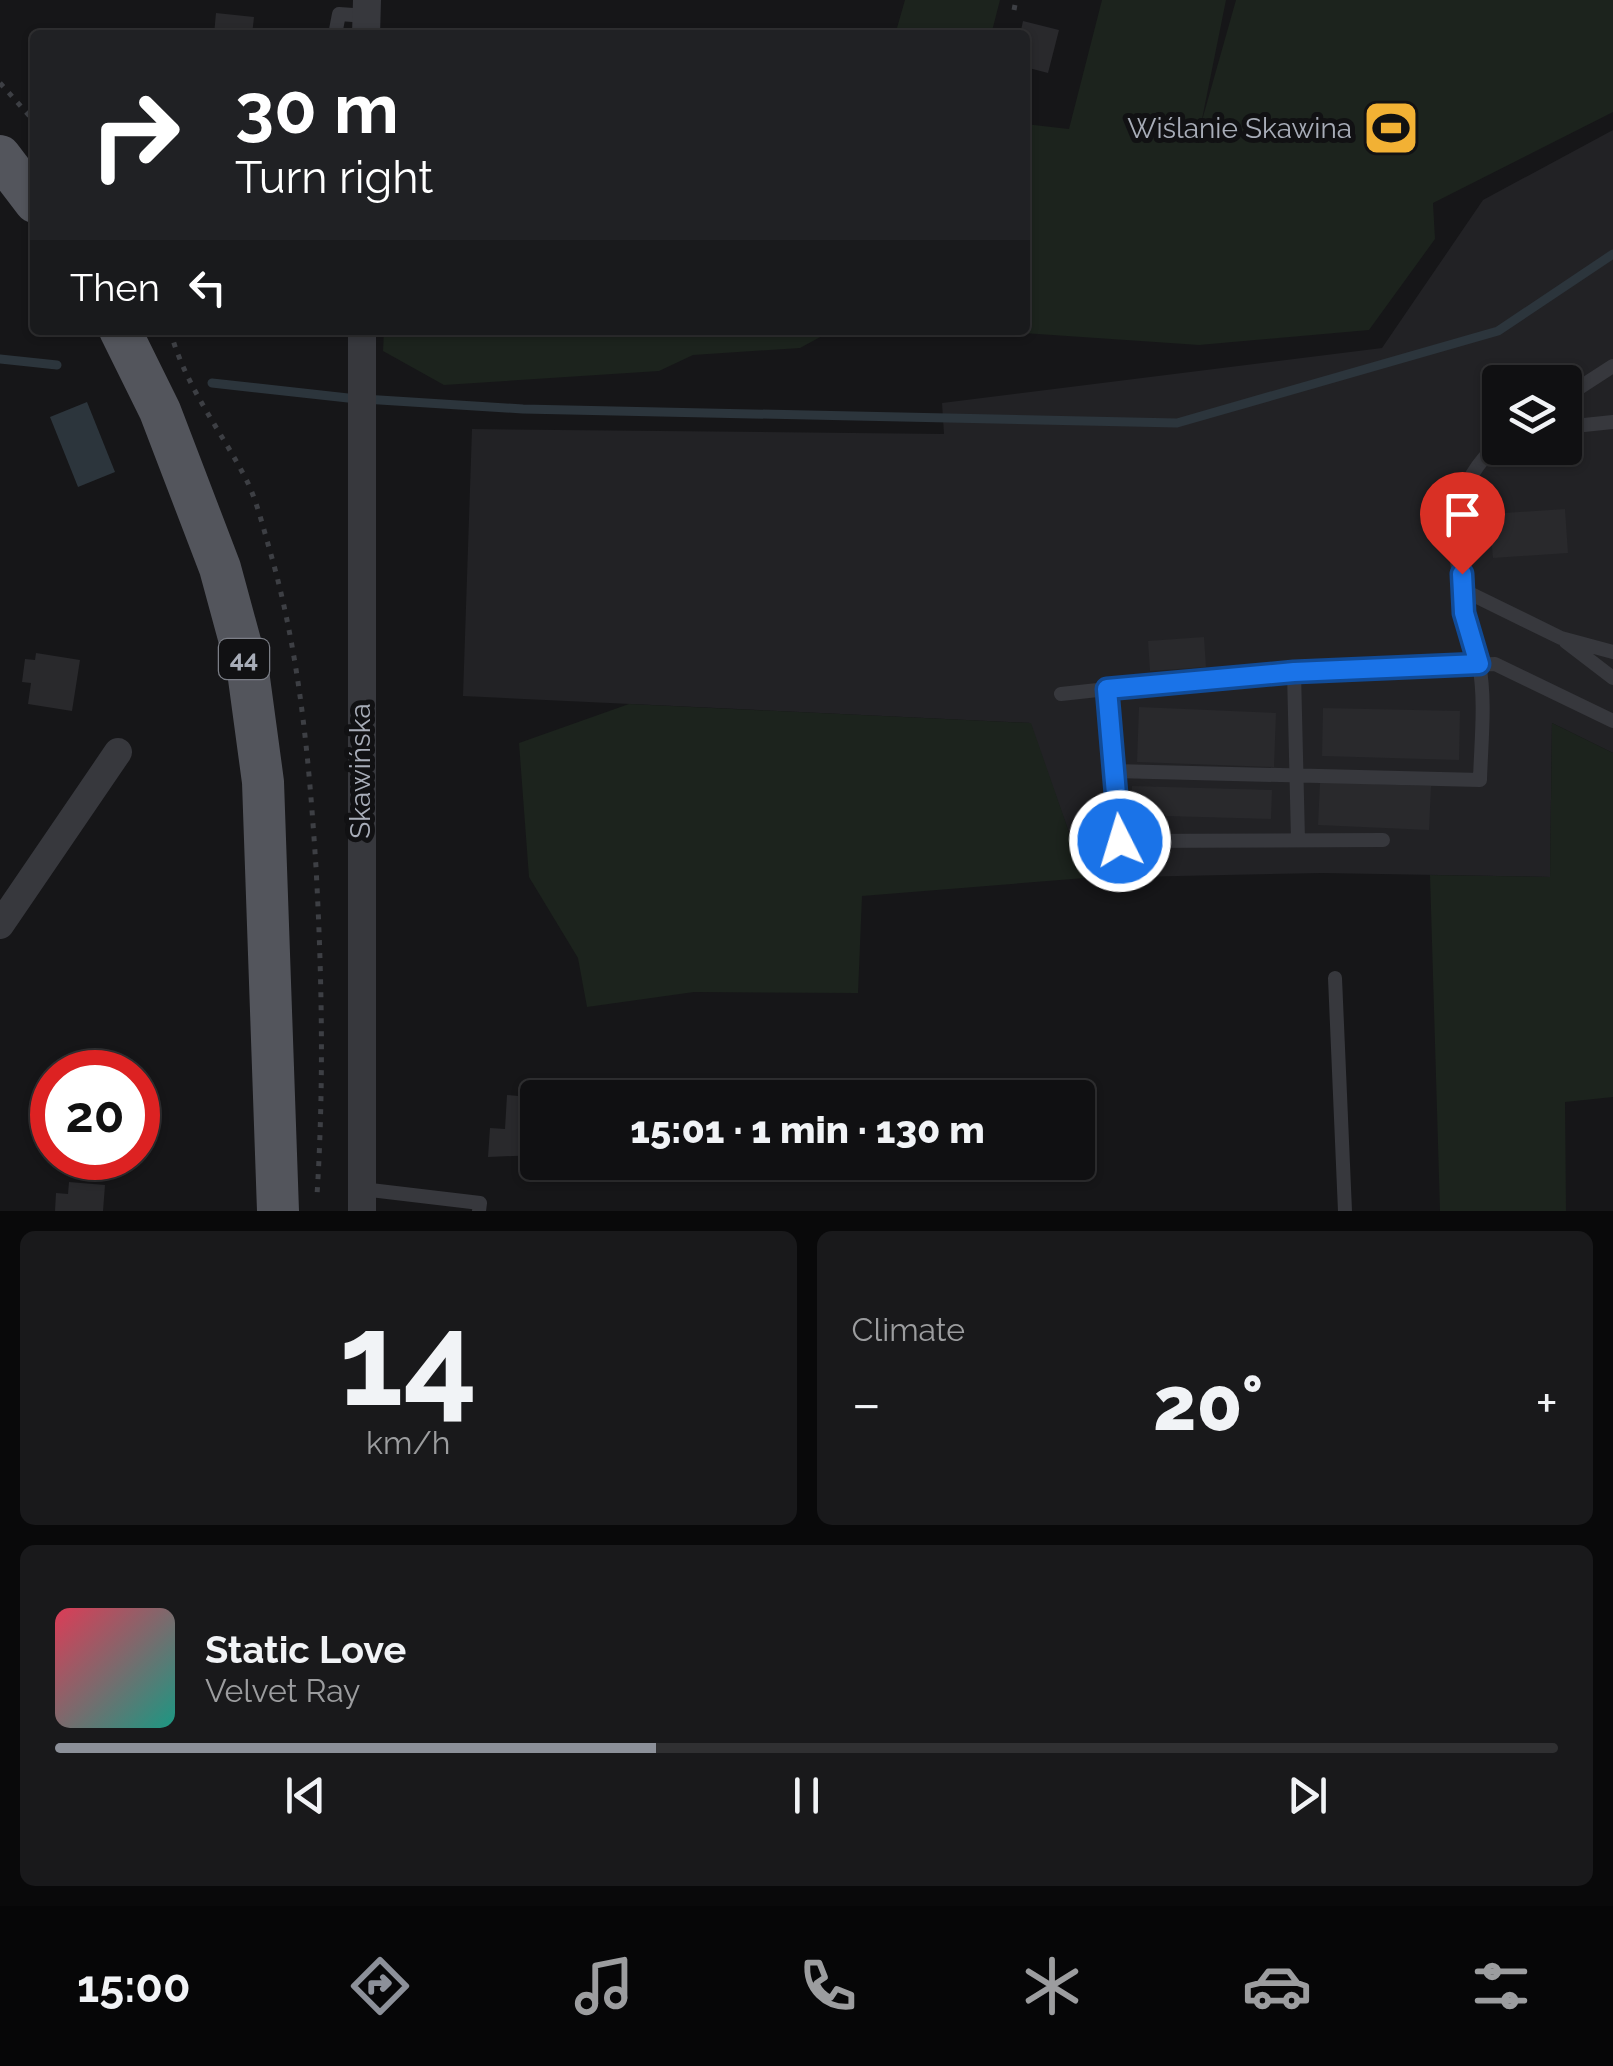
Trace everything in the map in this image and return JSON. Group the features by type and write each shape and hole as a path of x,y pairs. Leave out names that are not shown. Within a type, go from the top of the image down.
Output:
{"main road":[{"path":"0,156 30,195"},
{"name":"44","path":"122,335 160,411 220,568 248,672 263,782 278,1211"},
{"name":"44","path":"251,1211 268,1010"}],"street":[{"name":"Skawińska","path":"362,335 362,1200"},
{"path":"0,926 118,752"}],"lane":[{"path":"337,30 339,14 366,17"},
{"path":"1582,386 1613,366"},
{"path":"1582,426 1613,422"},
{"path":"1114,771 1480,780 1479,664 1453,534 1460,495 1482,457"},
{"path":"1463,590 1561,638 1613,652"},
{"path":"1561,638 1613,678"},
{"path":"1061,694 1294,672 1495,664 1613,721"},
{"path":"1294,672 1298,840"},
{"path":"1107,689 1120,841 1383,840"},
{"path":"1335,978 1345,1211"},
{"path":"362,1200 480,1203 480,1211"}],"path":[{"path":"1014,10 1016,0"},
{"path":"0,83 30,116"},
{"path":"316,1211 323,1080"}],"shaded area":[{"path":"905,0 1000,0 992,30 896,30"},
{"path":"1102,0 1226,0 1201,124 1236,0 1613,0 1613,112 1433,203 1435,239 1369,330 1199,345 1030,333 1030,125 1069,129"},
{"path":"1613,130 1613,753 1552,723 1550,877 1322,873 1085,878 1030,723 463,696 472,429 944,434 942,403 1382,348 1483,200"},
{"path":"384,335 824,335 800,348 693,355 659,371 444,385 383,351"},
{"path":"87,402 115,472 78,487 50,417"},
{"path":"629,704 1031,723 1085,878 862,896 858,993 694,992 587,1007 578,958 529,877 519,743"},
{"path":"1552,723 1613,753 1613,1097 1565,1102 1566,1211 1440,1211 1430,875 1550,877"}],"building":[{"path":"216,13 254,17 253,30 214,30"},
{"path":"1023,21 1059,30 1048,73 1030,68 1030,30 1021,30"},
{"path":"1565,509 1568,553 1493,558 1489,514"},
{"path":"1204,637 1206,667 1150,671 1148,641"},
{"path":"36,653 80,660 72,711 28,704 31,683 22,682 25,659 35,660"},
{"path":"1139,707 1276,713 1274,767 1137,762"},
{"path":"1323,708 1460,711 1459,760 1322,756"},
{"path":"1320,782 1431,786 1429,830 1318,825"},
{"path":"1132,786 1272,790 1271,819 1131,815"},
{"path":"507,1095 520,1096 520,1156 488,1157 490,1128 505,1129"},
{"path":"69,1182 105,1185 103,1211 55,1211 56,1193 68,1194"}],"waterway":[{"path":"212,383 348,398 523,409 1177,423 1498,331 1613,254"},
{"path":"0,359 57,365"}],"place":[{"name":"Wiślanie Skawina","path":"1391,128"}],"route":[{"path":"1120,841 1107,689 1294,672 1479,664 1464,613 1462,574"}]}
